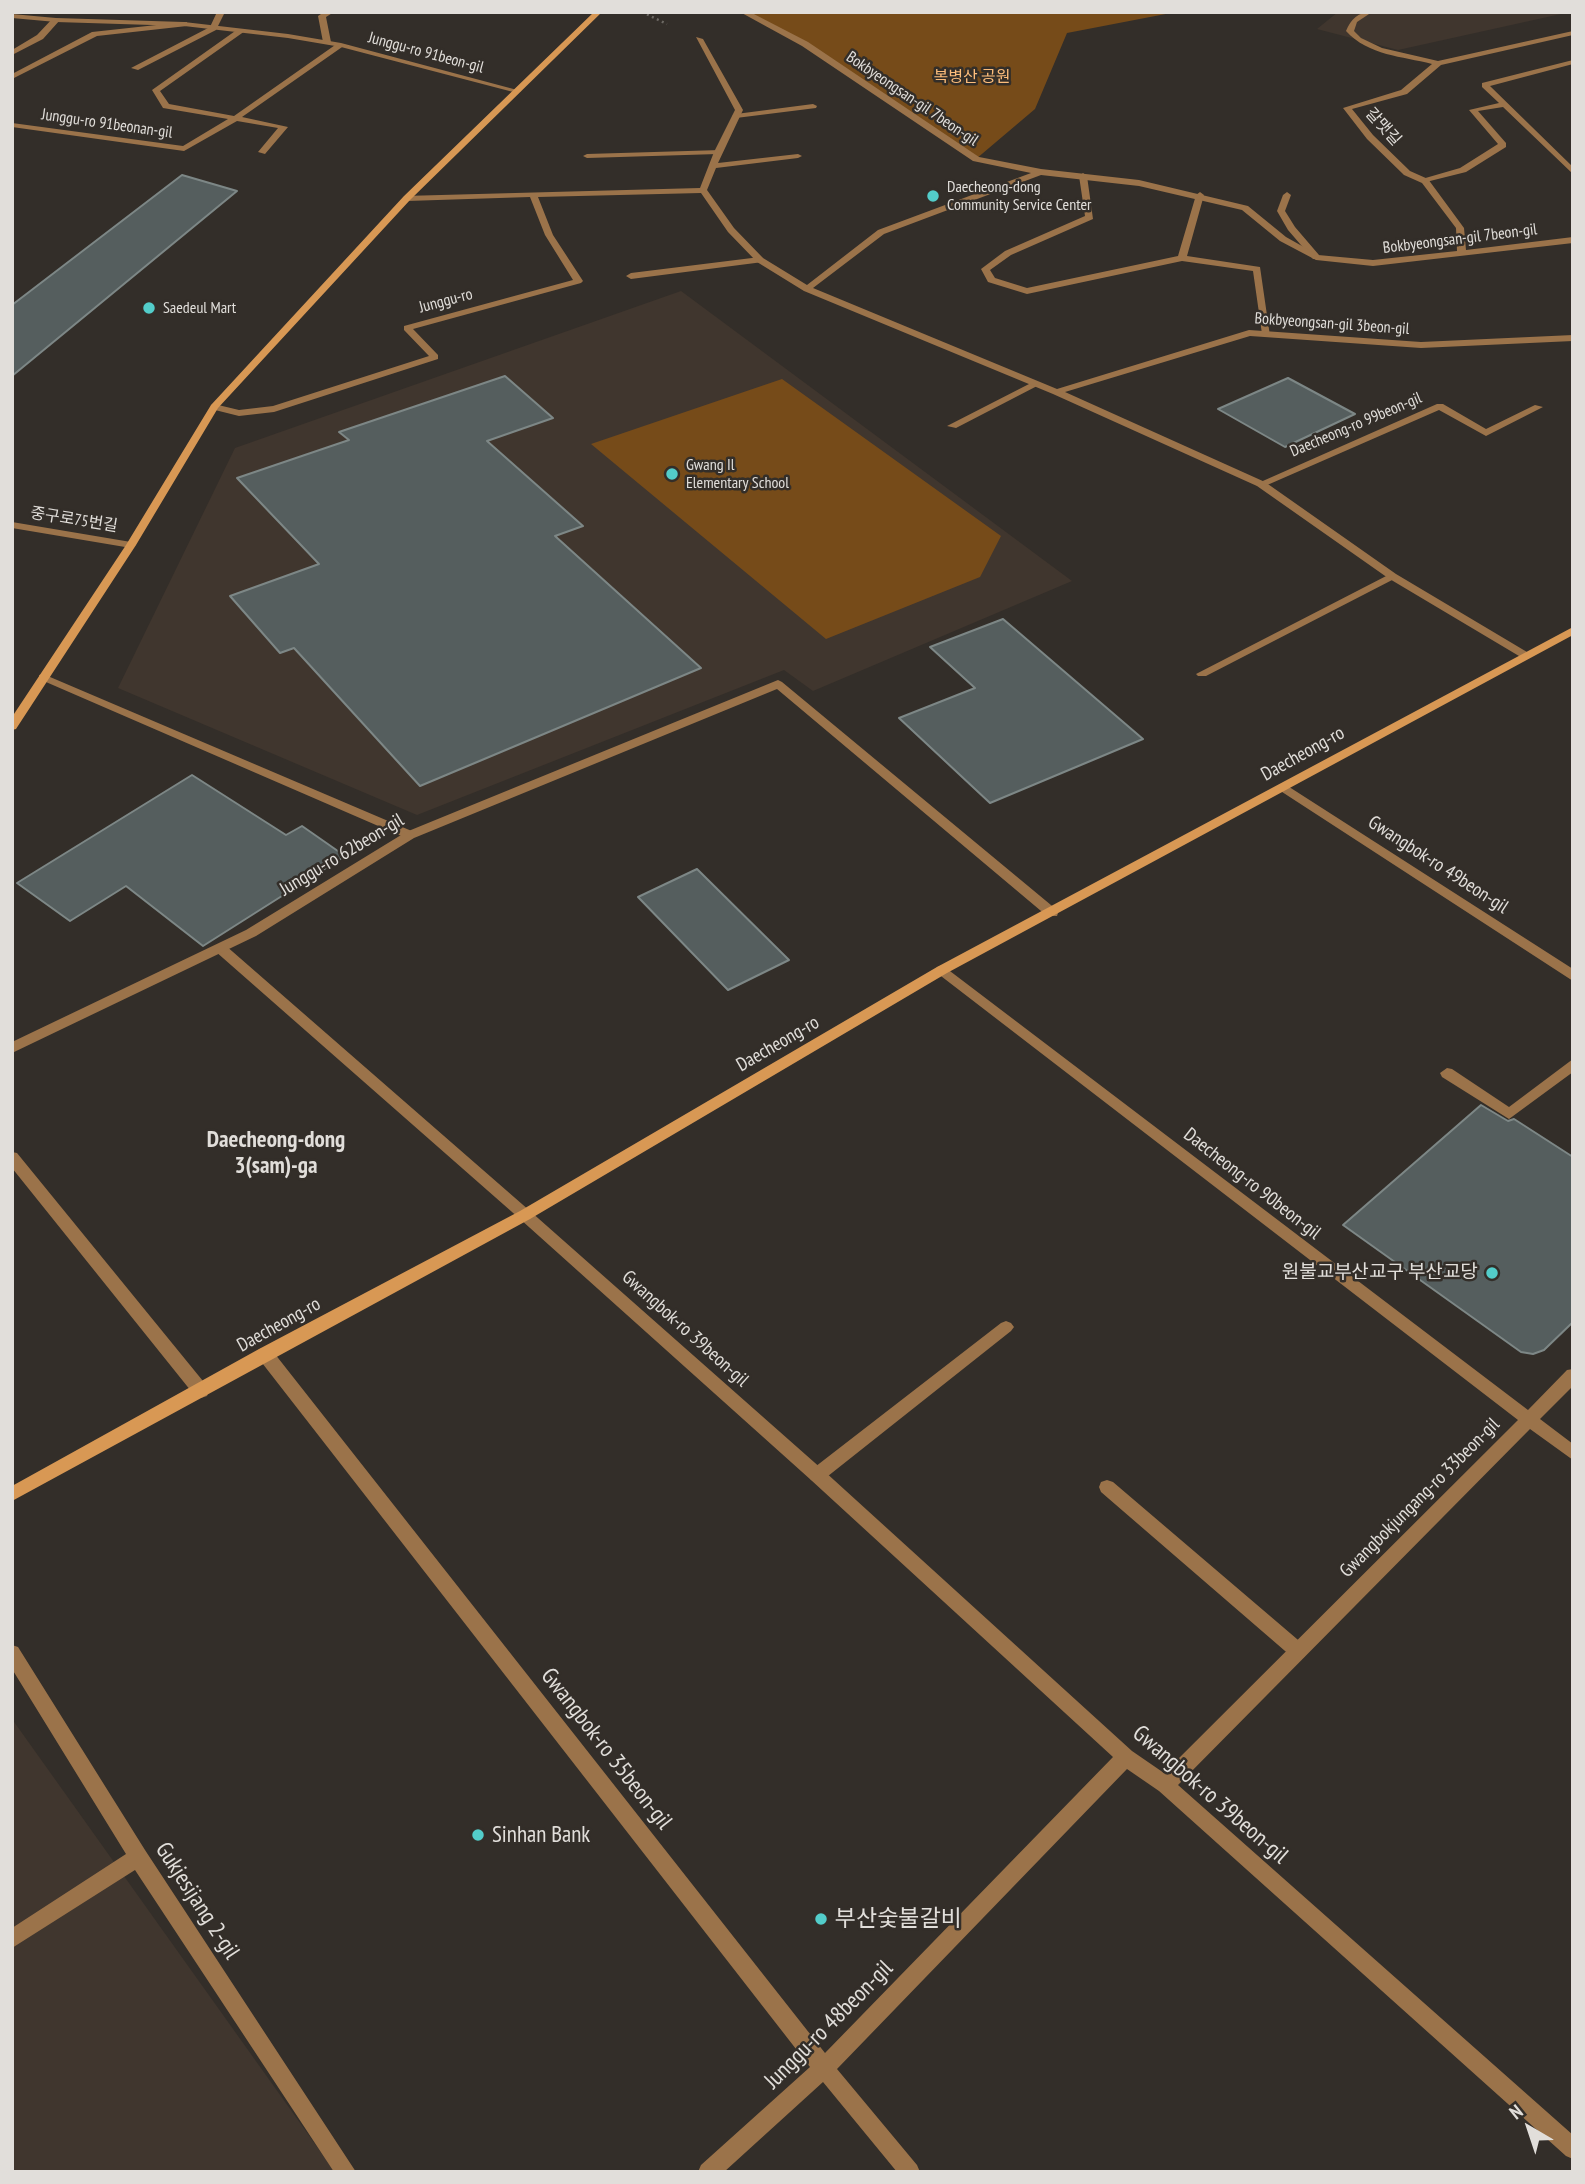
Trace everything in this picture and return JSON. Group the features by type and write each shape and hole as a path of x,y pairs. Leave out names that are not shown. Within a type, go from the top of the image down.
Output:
{"main road":[{"path":"12,726 131,545 214,407 407,198 598,12"},
{"name":"Daecheong-ro","path":"12,1494 265,1354 525,1215 942,970 1052,913 1523,654 1571,633"}],"street":[{"path":"135,68 213,28 221,12"},
{"path":"327,42 322,16 330,12"},
{"name":"Bokbyeongsan-gil 7beon-gil","path":"744,12 805,44 976,159 1041,172 1139,183 1200,195 1245,208 1283,239 1316,257 1374,263 1573,240"},
{"path":"1368,12 1354,21 1350,31 1360,43 1375,50 1412,55 1438,63"},
{"path":"12,16 184,24"},
{"path":"12,52 40,37 56,20"},
{"path":"12,77 95,34 184,24"},
{"name":"Junggu-ro 91beon-gil","path":"184,24 327,42 517,91"},
{"path":"241,31 156,90 166,106 284,127 262,152"},
{"name":"갈맷길","path":"1462,253 1460,228 1425,181 1407,173 1370,137 1347,108 1404,92 1438,63 1573,33"},
{"path":"699,39 740,110 718,152 703,190"},
{"name":"Junggu-ro 91beonan-gil","path":"12,125 184,149 233,120 341,45"},
{"path":"1573,62 1485,85 1501,105 1573,172"},
{"path":"1425,181 1463,170 1503,145 1473,110 1501,105"},
{"path":"736,116 813,106"},
{"path":"587,156 718,152"},
{"path":"712,166 798,156"},
{"path":"807,289 881,232 1041,172"},
{"path":"1083,176 1090,217 1008,253 985,269 991,281 1027,291 1182,258 1256,269 1267,334"},
{"path":"407,198 703,190"},
{"path":"703,190 731,230 760,260 807,289 1056,392 1261,484 1392,576 1523,654"},
{"name":"Junggu-ro","path":"214,407 239,413 274,409 435,357 407,328 578,281 549,235 533,195"},
{"path":"1182,258 1200,195"},
{"path":"1287,195 1281,211 1291,228 1316,257"},
{"path":"631,275 760,260"},
{"name":"Bokbyeongsan-gil 3beon-gil","path":"1056,392 1248,333 1421,345 1573,338"},
{"path":"952,426 1034,385"},
{"name":"Daecheong-ro 99beon-gil","path":"1261,484 1440,406 1486,433 1538,407"},
{"name":"중구로75번길","path":"12,525 131,545"},
{"path":"1202,674 1392,576"},
{"path":"43,677 410,835"},
{"name":"Junggu-ro 62beon-gil","path":"12,1048 251,933 410,835 778,684 1052,913"},
{"name":"Gwangbok-ro 49beon-gil","path":"1283,787 1573,975"},
{"path":"220,948 525,1215"},
{"name":"Daecheong-ro 90beon-gil","path":"942,970 1573,1453"},
{"path":"1447,1073 1509,1114 1573,1064"},
{"path":"12,1157 201,1391"},
{"name":"Gwangbok-ro 39beon-gil","path":"525,1215 817,1475 1126,1756 1165,1785 1573,2150"},
{"path":"817,1475 1006,1327"},
{"name":"Gwangbok-ro 35beon-gil","path":"265,1354 824,2068 910,2172"},
{"name":"Gwangbokjungang-ro 33beon-gil","path":"1165,1785 1573,1375"},
{"path":"1107,1486 1298,1651"},
{"name":"Gukjesijang 2-gil","path":"12,1653 138,1857 346,2172"},
{"name":"Junggu-ro 48beon-gil","path":"708,2172 824,2068 1126,1756"},
{"path":"12,1939 138,1857"}],"shaded area":[{"path":"1338,12 1570,12 1398,50 1317,29"},
{"path":"681,291 1072,581 813,691 784,670 417,815 118,688 235,448"},
{"path":"12,1719 335,2172 12,2172"}],"green space":[{"name":"복병산 공원","path":"744,12 1176,12 1067,33 1035,109 976,159 805,44"},
{"path":"782,379 1001,536 980,577 826,639 591,444"}],"building":[{"path":"182,175 237,191 12,376 12,305"},
{"path":"505,376 553,418 487,441 583,526 555,536 701,668 420,786 294,648 280,653 230,596 319,564 237,478 349,440 339,432"},
{"path":"1288,378 1355,414 1285,447 1218,409"},
{"path":"1003,619 1143,739 990,803 899,718 975,688 930,647"},
{"path":"192,775 286,835 302,826 345,856 203,946 126,886 70,921 17,883"},
{"path":"697,869 789,960 728,990 638,897"},
{"name":"원불교부산교구 부산교당","path":"1481,1105 1508,1121 1514,1119 1573,1157 1573,1322 1544,1350 1533,1354 1521,1352 1343,1225"}],"place":[{"name":"Daecheong-dong Community Service Center","path":"933,196"},
{"name":"Saedeul Mart","path":"149,308"},
{"name":"Gwang Il Elementary School","path":"672,474"},
{"name":"원불교부산교구 부산교당","path":"1492,1273"},
{"name":"Sinhan Bank","path":"478,1835"},
{"name":"부산숯불갈비","path":"821,1919"}],"district":[{"name":"Daecheong-dong 3(sam)-ga","path":"276,1153"}]}
